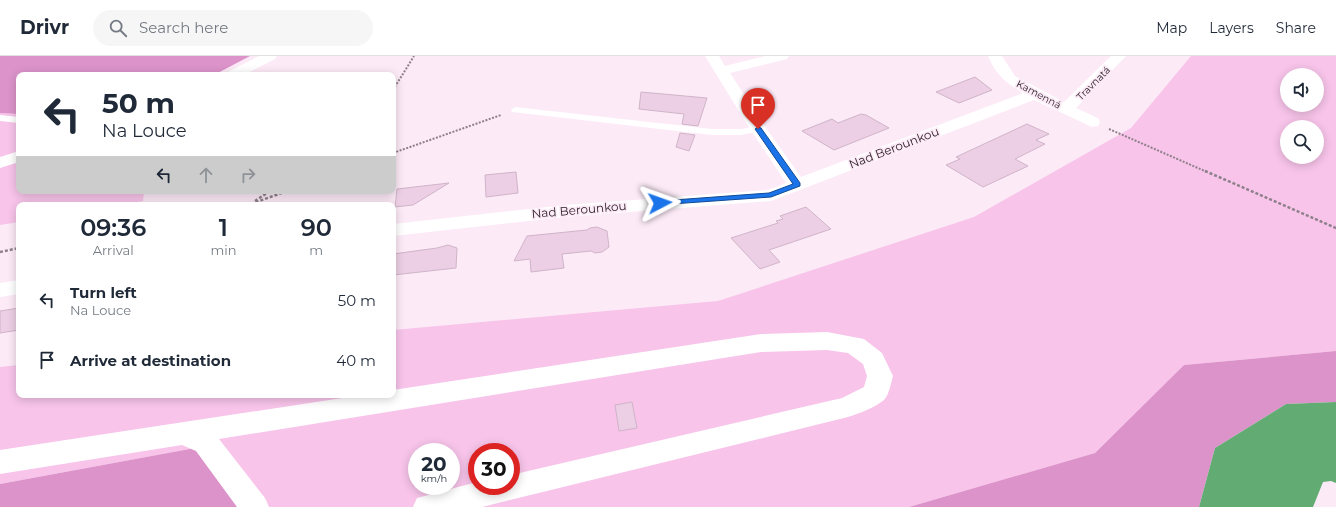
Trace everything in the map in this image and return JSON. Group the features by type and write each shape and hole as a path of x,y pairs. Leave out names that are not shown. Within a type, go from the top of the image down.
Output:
{"street":[{"path":"239,72 270,56"},
{"path":"712,56 758,129 797,185"},
{"path":"722,71 782,56"},
{"name":"Kamenná","path":"995,56 998,63 1010,79 1035,94 1092,122"},
{"name":"Travnatá","path":"1065,109 1119,56"},
{"name":"Nad Berounkou","path":"396,230 565,211 771,195 1035,94"},
{"path":"0,163 16,157"},
{"path":"0,290 16,287"},
{"path":"0,462 761,343 827,341 855,345 873,359 880,376 875,393 848,407 428,507"},
{"path":"183,433 206,443 254,507"}],"lane":[{"path":"515,110 712,132 741,132 758,129"},
{"path":"0,118 16,120"}],"path":[{"path":"396,85 414,56"},
{"path":"396,152 515,110"},
{"path":"1092,122 1336,228"},
{"path":"253,202 265,194"},
{"path":"256,202 278,194"},
{"path":"0,252 16,249"}],"shaded area":[{"path":"0,56 250,56 220,72 16,72 16,114 0,113"},
{"path":"1191,56 1336,56 1336,351 1184,365 1095,453 909,507 238,507 195,448 0,484 0,367 16,365 16,398 396,398 396,330 718,301 974,217 1131,128"},
{"path":"0,113 16,114 16,194 144,194 143,201 137,202 16,202 16,222 0,225"},
{"path":"1336,351 1336,402 1286,404 1215,448 1199,507 909,507 1095,453 1184,365"},
{"path":"1336,402 1336,483 1331,481 1323,482 1313,507 1199,507 1215,448 1286,404"},
{"path":"195,448 238,507 0,507 0,484"}],"building":[{"path":"975,77 992,90 959,103 936,92"},
{"path":"641,92 707,98 698,126 682,124 684,114 639,109"},
{"path":"861,114 866,115 889,128 834,150 802,131 832,119 838,123"},
{"path":"1027,124 1049,134 1036,140 1045,144 1015,159 1028,166 983,187 946,165 960,159 956,157"},
{"path":"680,133 695,135 689,151 676,147"},
{"path":"516,172 518,193 486,197 485,175"},
{"path":"449,183 413,205 396,207 397,189"},
{"path":"806,207 831,229 769,250 780,262 760,269 731,238 778,223 776,221 783,219 780,216"},
{"path":"597,227 607,231 609,247 602,252 595,253 591,251 562,254 564,268 531,272 530,259 514,261 527,236 587,230"},
{"path":"448,245 457,248 456,268 396,275 396,254"},
{"path":"16,308 16,330 0,333 0,311"},
{"path":"632,402 637,428 619,431 615,405"}],"route":[{"path":"660,203 771,195 797,185 758,129"}]}
